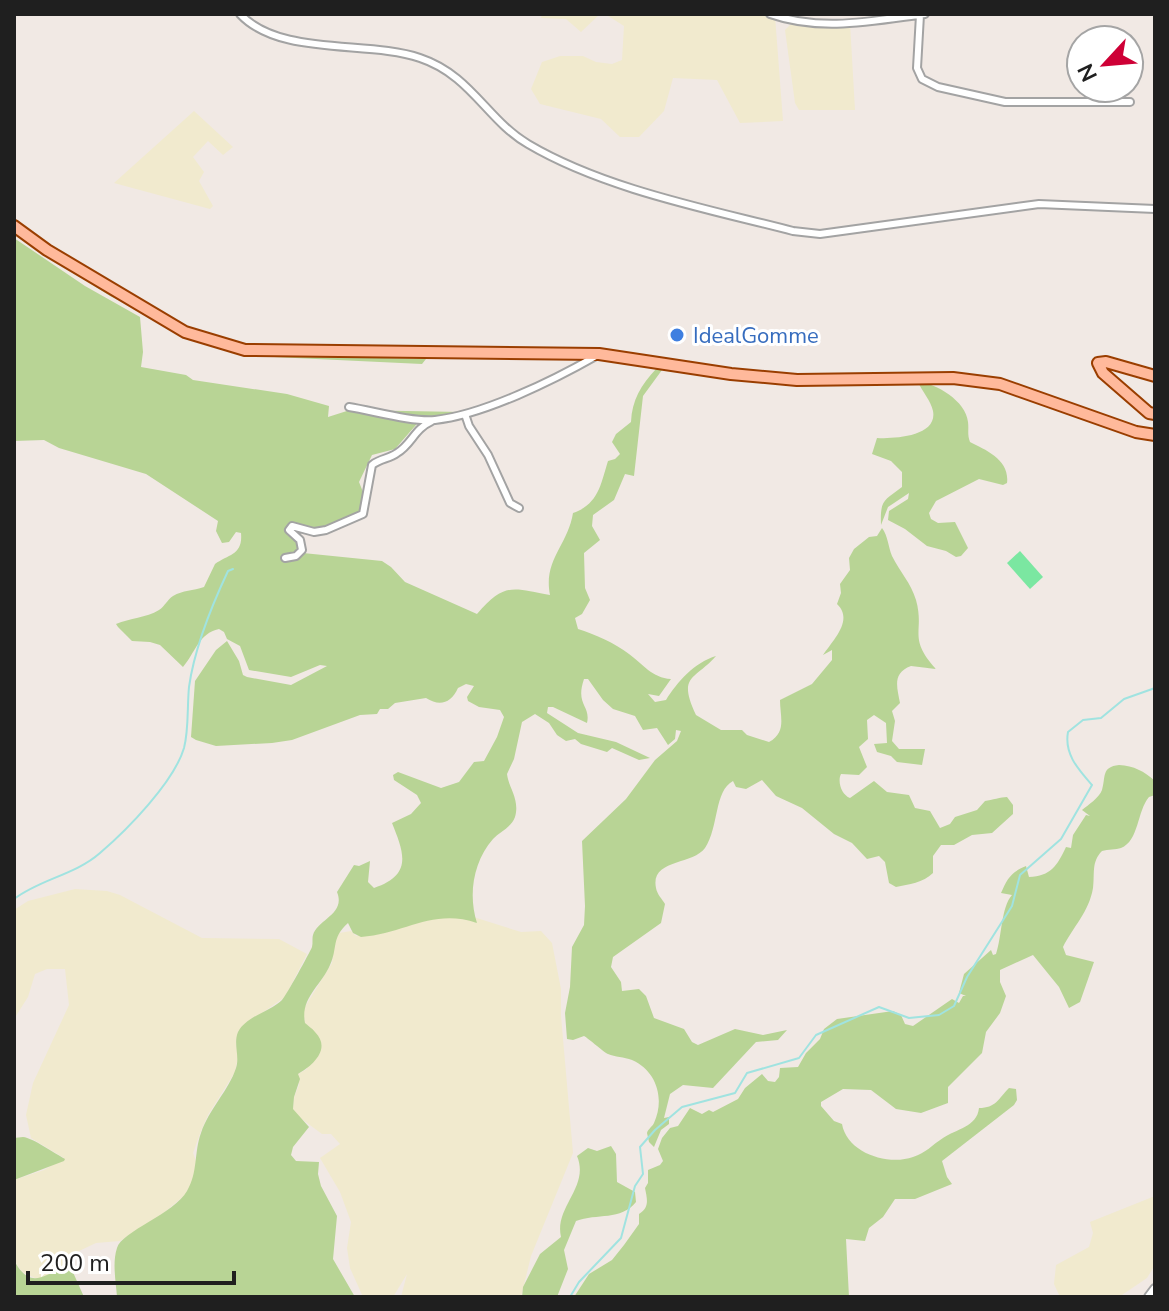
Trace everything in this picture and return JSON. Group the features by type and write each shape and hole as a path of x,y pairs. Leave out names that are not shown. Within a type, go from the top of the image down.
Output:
{"main road":[{"path":"14,226 47,250 185,332 245,350 599,354 731,374 797,380 953,378 1000,384 1136,432 1155,435"},
{"path":"1155,376 1106,362 1098,363 1103,373 1149,413 1155,414"}],"street":[{"path":"240,14 270,34 342,48 418,57 440,66 463,82 510,132 529,145 626,188 793,231 820,234 1039,204 1155,209"},
{"path":"770,14 793,22 833,26 922,14 917,68 922,79 938,87 1005,102 1065,102"},
{"path":"285,558 296,556 302,550 300,540 289,530 292,526 314,532 359,519 363,514 372,465 383,457 397,453 416,431 432,421 465,414 510,398 599,354"},
{"path":"349,407 432,421"},
{"path":"465,414 510,503 519,508"},
{"path":"1149,1297 1155,1289"}],"shaded area":[{"path":"542,14 600,14 581,32 566,19 541,18"},
{"path":"605,14 775,16 783,121 740,123 717,80 673,78 664,111 639,137 620,137 601,119 540,104 531,89 542,62 560,56 583,56 612,64 622,60 624,26"},
{"path":"793,22 850,23 855,110 799,110 795,103 785,30"},
{"path":"194,111 233,147 223,155 208,141 193,157 204,172 199,181 213,206 210,209 114,183"},
{"path":"75,889 120,895 202,938 279,939 307,954 285,997 238,1032 235,1072 201,1131 193,1153 196,1161 194,1180 185,1195 160,1216 120,1241 96,1243 79,1251 66,1267 45,1278 35,1278 22,1272 14,1260 14,1180 44,1170 64,1158 31,1138 26,1115 33,1083 69,1005 65,969 47,969 35,974 28,997 14,1019 14,910 28,901"},
{"path":"464,914 521,932 541,931 552,943 561,989 573,1153 531,1256 521,1297 401,1297 407,1274 393,1297 363,1297 350,1268 347,1248 351,1222 340,1192 320,1158 340,1144 331,1134 322,1134 295,1114 293,1109 299,1085 298,1074 307,1069 308,1028 303,1010 332,963 339,933 351,931 356,936 431,917"},
{"path":"1155,1196 1155,1265 1147,1278 1119,1297 1060,1297 1054,1284 1056,1265 1089,1247 1093,1233 1090,1222"}],"green space":[{"path":"14,231 133,307 110,296 14,234"},
{"path":"14,238 85,286 140,317 141,367 186,375 193,380 287,394 329,406 328,417 350,410 462,412 441,418 422,418 395,449 372,455 359,482 363,492 359,514 317,530 295,525 291,532 301,539 303,553 382,561 405,582 477,614 502,592 518,589 550,595 550,572 573,513 594,498 608,461 620,454 612,442 616,434 631,422 635,400 646,381 656,369 662,370 643,396 634,476 625,474 614,500 593,515 592,526 600,540 584,553 585,588 590,600 582,614 575,618 578,629 611,643 653,673 671,679 659,696 648,694 655,702 666,700 687,674 716,656 688,685 696,715 721,730 742,730 747,735 769,742 780,729 780,700 812,684 832,660 832,650 823,655 843,623 842,610 837,604 840,584 850,570 849,558 854,549 869,537 877,536 882,528 892,556 914,594 919,642 936,669 911,666 901,672 897,681 900,703 892,711 895,721 892,741 899,749 925,749 922,765 897,762 891,756 877,752 874,744 887,743 886,723 874,715 867,720 868,739 859,747 867,767 859,775 841,774 841,788 850,798 874,781 887,792 909,795 915,808 930,811 940,828 950,824 955,817 977,810 985,801 999,798 1007,797 1013,805 1013,814 992,833 972,835 954,845 941,845 933,856 933,873 920,881 896,887 889,883 885,862 879,856 867,859 852,843 834,834 802,808 776,796 762,780 746,789 736,787 733,781 727,786 719,801 713,830 705,848 659,872 657,890 665,904 661,923 613,957 611,967 621,982 622,991 639,989 646,996 654,1018 684,1029 692,1042 698,1045 735,1029 763,1035 787,1030 778,1040 756,1042 713,1088 683,1085 670,1094 664,1118 669,1117 669,1124 661,1130 654,1147 647,1133 654,1123 659,1105 653,1078 641,1065 607,1053 584,1036 567,1039 565,1013 572,947 584,925 582,841 626,799 655,760 677,741 681,731 676,730 675,739 668,745 657,728 643,730 635,716 613,709 588,679 584,679 581,694 587,723 553,707 548,707 547,713 578,733 616,742 650,758 639,760 612,748 607,752 575,739 566,741 557,735 549,723 535,714 522,722 514,759 507,774 515,799 515,817 486,848 477,868 473,901 477,923 446,918 361,937 353,933 348,923 339,934 330,965 306,1006 305,1023 320,1038 321,1051 314,1062 298,1074 300,1079 293,1109 309,1127 293,1147 291,1155 296,1161 319,1162 321,1186 337,1216 333,1259 355,1297 117,1297 117,1248 128,1235 171,1207 187,1191 193,1177 201,1133 236,1068 238,1032 247,1022 282,1000 312,947 316,929 338,906 337,892 354,865 370,861 368,882 374,888 395,877 400,870 402,853 392,823 411,814 421,803 417,795 394,780 393,775 398,772 441,788 459,782 474,762 484,761 504,717 500,710 479,707 468,701 467,697 474,686 466,684 445,702 426,698 395,703 388,709 380,709 377,714 360,715 292,740 216,746 191,737 195,681 216,650 227,641 243,675 247,677 291,685 327,666 320,665 291,677 249,670 240,646 227,639 219,629 202,639 183,667 160,645 132,641 118,627 116,624 159,610 177,594 204,587 215,564 240,546 241,533 236,532 229,542 222,543 216,531 218,521 146,474 59,448 44,440 14,441"},
{"path":"185,332 254,351 383,354 383,358 426,359 422,364 274,357 210,344"},
{"path":"918,382 941,390 956,400 966,414 970,442 996,457 1007,475 1007,483 1003,485 979,479 936,501 929,513 931,519 938,523 955,522 968,548 961,556 927,546 888,520 889,511 908,499 909,493 888,507 881,525 882,505 902,487 902,472 891,461 872,454 877,438 913,435 933,420 933,411"},
{"path":"1020,551 1043,577 1030,589 1007,563"},
{"path":"1119,765 1134,768 1151,777 1155,781 1155,795 1145,803 1135,832 1127,844 1119,849 1102,851 1099,855 1088,905 1063,947 1066,955 1094,962 1080,1002 1069,1008 1059,987 1033,955 1000,970 1000,982 1006,996 1000,1013 986,1032 982,1053 948,1087 948,1103 921,1113 896,1109 871,1090 843,1089 821,1102 821,1106 834,1121 842,1124 845,1134 860,1150 892,1160 922,1153 965,1127 974,1119 979,1108 993,1105 1009,1088 1016,1089 1014,1105 942,1161 952,1184 915,1199 895,1199 883,1217 869,1228 865,1241 846,1239 849,1297 574,1297 589,1274 612,1260 639,1224 639,1214 647,1202 645,1188 648,1170 663,1161 658,1149 662,1138 670,1128 678,1126 690,1108 702,1114 709,1110 713,1112 738,1099 745,1088 762,1074 768,1081 775,1082 780,1068 798,1067 824,1029 837,1019 893,1011 901,1015 905,1024 913,1026 952,999 959,1003 966,996 959,993 964,974 991,950 993,955 996,954 1006,907 1012,895 1001,893 1008,880 1013,873 1026,866 1029,877 1043,875 1052,869 1066,847 1071,848 1073,835 1086,815 1090,816 1082,810 1101,793 1105,773"},
{"path":"23,1137 44,1146 64,1161 14,1180 14,1138"},
{"path":"611,1146 616,1154 617,1182 635,1192 636,1202 623,1212 576,1221 564,1250 568,1269 557,1297 522,1297 523,1287 540,1254 561,1237 562,1216 579,1178 577,1156 588,1148 597,1151"},
{"path":"14,1260 29,1277 72,1270 84,1297 14,1297"}],"waterway":[{"path":"14,899 35,886 80,867 100,853 136,819 170,776 184,748 189,687 199,643 222,584 228,571 233,569"},
{"path":"570,1297 579,1282 621,1238 635,1186 643,1174 640,1147 682,1107 735,1093 747,1073 799,1058 816,1035 879,1007 909,1018 939,1015 954,1006 967,977 1012,906 1020,875 1061,839 1092,785 1070,754 1068,732 1083,720 1101,718 1124,699 1155,688"}],"place":[{"name":"IdealGomme","path":"677,335"}]}
